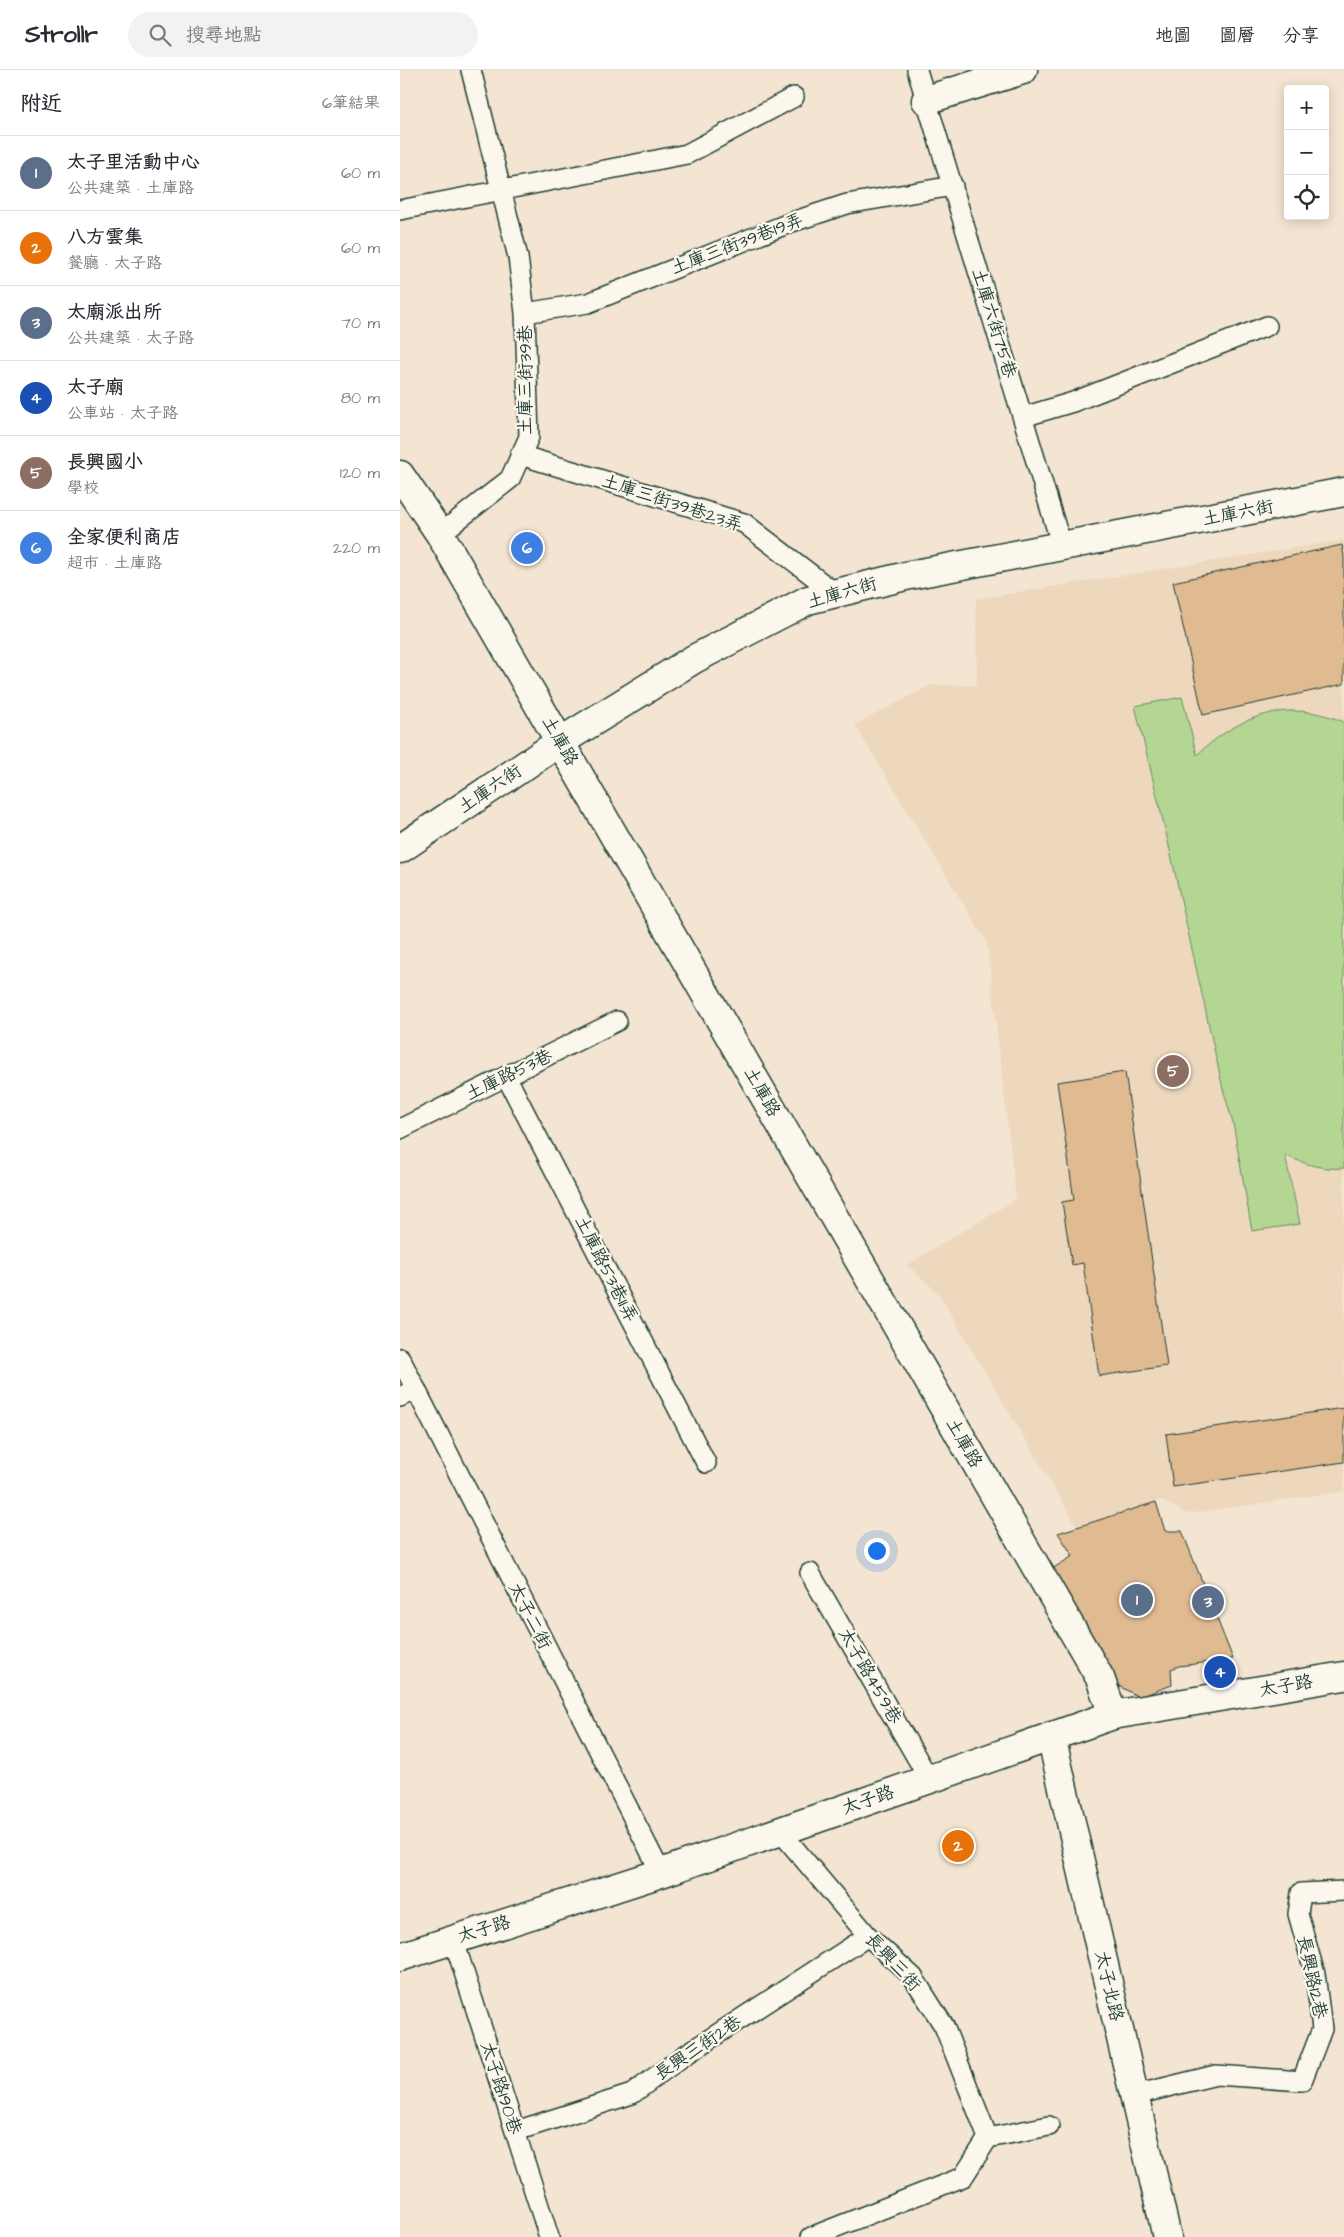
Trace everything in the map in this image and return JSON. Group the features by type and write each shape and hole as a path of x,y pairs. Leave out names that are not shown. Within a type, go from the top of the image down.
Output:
{"street":[{"path":"926,100 1023,70"},
{"name":"土庫路","path":"400,475 440,534 1100,1678 1113,1715"},
{"name":"土庫六街","path":"400,849 560,742 694,659 808,600 910,575 1344,492"},
{"name":"太子路","path":"400,1957 453,1938 661,1873 1113,1715 1344,1676"},
{"name":"太子北路","path":"1051,1736 1167,2237"}],"lane":[{"name":"土庫三街39巷","path":"440,534 510,478 528,436 525,313 518,257 503,191 471,70"},
{"name":"土庫六街75巷","path":"917,70 1062,547"},
{"path":"400,210 688,154 794,97"},
{"name":"土庫三街39巷19弄","path":"525,313 588,304 792,222 847,204 952,186"},
{"path":"1023,417 1073,402 1267,326"},
{"name":"土庫三街39巷23弄","path":"520,455 744,523 835,593"},
{"name":"土庫路53巷","path":"400,1129 617,1020"},
{"name":"土庫路53巷11弄","path":"506,1076 706,1463"},
{"name":"太子二街","path":"400,1358 408,1393 661,1873"},
{"name":"太子路459巷","path":"810,1573 929,1779"},
{"name":"長興三街","path":"780,1831 868,1936 913,1977 944,2026 988,2138"},
{"name":"長興路12巷","path":"1135,2095 1216,2075 1302,2081 1322,2029 1315,1974 1298,1914 1301,1893 1344,1892"},
{"name":"長興三街2巷","path":"516,2131 632,2094 682,2057 868,1936"},
{"name":"太子路190巷","path":"453,1938 549,2237"},
{"path":"811,2237 963,2177 988,2138 1049,2126"}],"shaded area":[{"path":"1344,540 1344,1491 1187,1514 1161,1500 1078,1528 938,1293 907,1265 1016,1199 987,943 855,725 931,685 977,685 976,599"}],"green space":[{"path":"1182,697 1197,755 1230,730 1265,714 1303,711 1344,722 1344,1168 1313,1166 1285,1155 1300,1224 1252,1231 1233,1123 1223,1089 1167,837 1135,706"}],"building":[{"path":"1342,545 1344,556 1344,684 1203,715 1173,582"},
{"path":"1125,1072 1167,1366 1099,1376 1083,1263 1072,1265 1062,1202 1074,1200 1057,1082"},
{"path":"1344,1408 1344,1462 1173,1487 1166,1434"},
{"path":"1156,1502 1165,1531 1182,1531 1233,1659 1179,1666 1171,1669 1172,1685 1139,1697 1117,1685 1047,1572 1073,1556 1058,1533"}],"place":[{"name":"全家便利商店","path":"527,548"},
{"name":"長興國小","path":"1173,1071"},
{"name":"太子里活動中心","path":"1137,1600"},
{"name":"太廟派出所","path":"1208,1602"},
{"name":"太子廟","path":"1220,1672"},
{"name":"八方雲集","path":"958,1846"}]}
